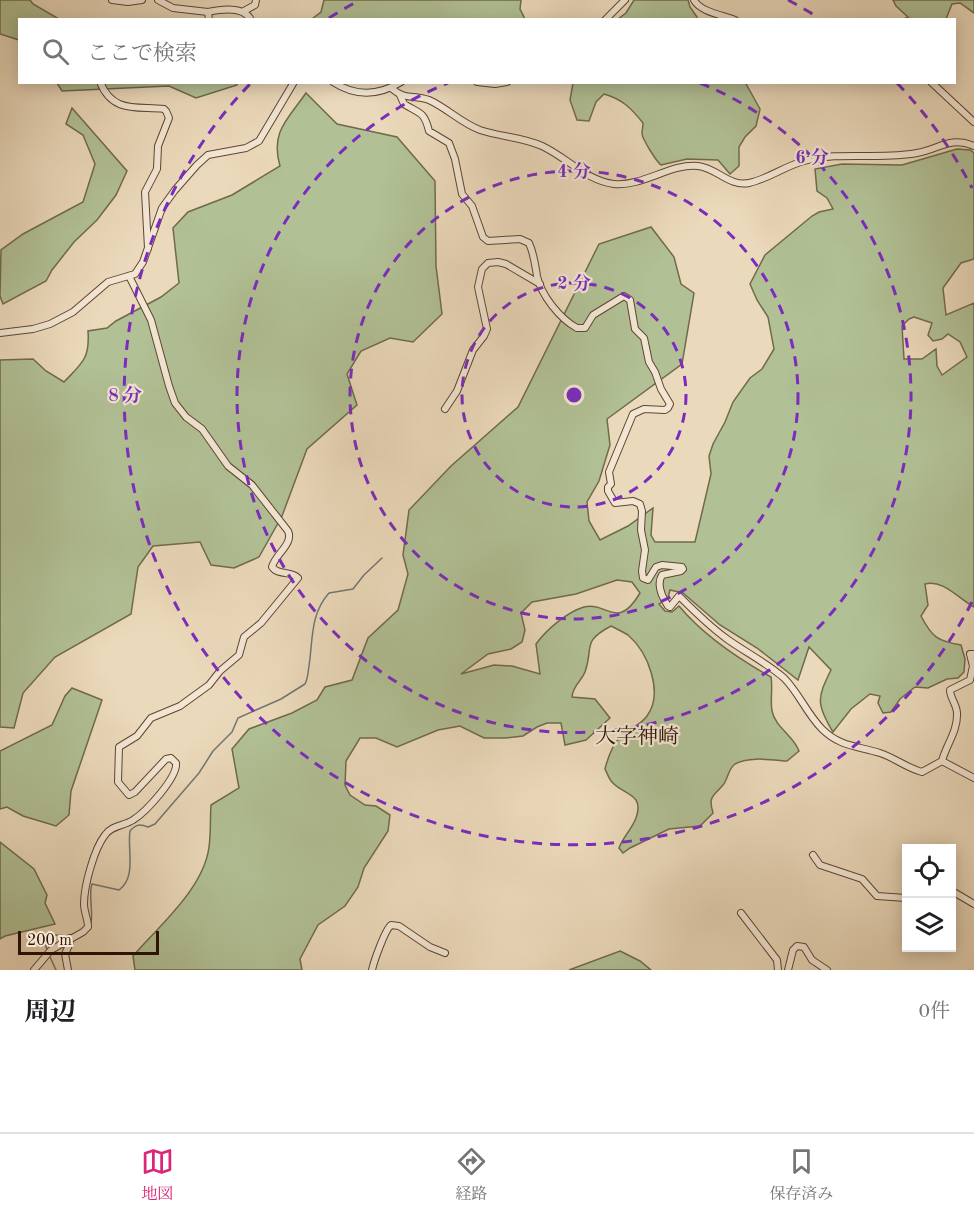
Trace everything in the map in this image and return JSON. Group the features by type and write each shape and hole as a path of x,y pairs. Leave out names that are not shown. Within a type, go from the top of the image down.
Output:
{"street":[{"path":"112,0 128,2 142,0"},
{"path":"158,0 173,8 208,12 244,12 255,4 256,0"},
{"path":"607,18 625,0"},
{"path":"694,0 697,6 729,18"},
{"path":"208,12 209,18"},
{"path":"244,12 249,18"},
{"path":"101,84 105,93 118,103 134,109 164,109 168,114 169,118 158,146 157,169 145,192 149,249"},
{"path":"0,333 33,329 50,324 73,312 108,282 129,276 140,268 149,249 162,208 175,190 208,156 246,148 260,141 293,84"},
{"path":"346,86 368,94 398,84"},
{"path":"933,84 974,122"},
{"path":"391,88 400,95 429,100 480,130 542,146 589,174 614,184 626,184 691,166 706,168 737,184 748,183 803,161 822,157 918,153 951,141 974,146"},
{"path":"400,95 404,104 422,113 429,131 450,143 462,194 472,206 483,237 488,241 520,239 530,243 541,285 552,304 577,328 585,328 593,315 624,296 627,297 633,310 635,329 644,338 649,362 670,406 665,410 644,409 633,414 609,472 611,484 608,491 614,501 633,501 640,504 641,530 645,550 643,578 648,580 656,567 662,565 683,569 662,575 659,581 668,606 670,607 679,597 725,638 783,677 794,688 821,729 831,736 850,747 881,753 911,769 922,772 942,761 947,745 953,736 957,716 950,690 970,680 973,666 970,654 974,654"},
{"path":"444,409 458,391 473,351 487,328 477,287 482,269 488,263 506,264 541,285"},
{"path":"34,970 51,950 83,932 89,926 84,908 86,893 94,855 104,836 111,829 131,821 144,811 173,777 177,767 175,761 166,759 135,792 129,795 120,786 118,780 119,747 137,736 151,718 180,706 210,685 220,671 239,655 244,637 261,623 298,578 294,574 277,572 272,567 274,560 289,541 288,531 252,485 228,466 202,429 186,417 175,403 168,386 151,320 129,276"},
{"path":"942,761 974,778"},
{"path":"813,855 820,865 862,879 877,896 902,898"},
{"path":"956,894 974,904"},
{"path":"741,913 777,960 778,970"},
{"path":"372,970 375,956 387,928 391,925 402,927 430,947 445,953"},
{"path":"68,970 65,956 70,938"},
{"path":"788,970 793,950 801,946 812,960 827,970"}],"green space":[{"path":"0,0 30,0 57,18 18,18 18,40 0,34"},
{"path":"324,0 521,0 520,9 524,18 313,18 321,12"},
{"path":"634,0 688,0 697,18 619,18 626,13"},
{"path":"893,0 974,0 974,13 960,3 952,4 946,18 906,18 908,17"},
{"path":"58,84 237,84 196,98 169,86 62,91"},
{"path":"573,84 746,84 760,109 756,126 739,147 739,166 730,174 718,160 687,159 661,165 643,137 643,123 621,101 604,94 596,102 589,121 577,120 570,100"},
{"path":"306,93 337,124 397,137 435,181 436,266 442,314 413,342 390,338 361,351 347,374 357,405 307,449 282,516 259,557 234,568 211,565 200,542 153,546 138,567 131,614 55,657 23,693 14,728 0,727 0,360 33,359 46,371 64,382 84,360 88,348 88,331 107,328 161,297 179,283 173,228 188,212 232,195 280,166 277,144 279,135 287,119"},
{"path":"72,108 127,171 116,195 97,220 74,242 46,281 3,304 0,296 1,250 23,234 83,202 95,164 83,135 66,124"},
{"path":"957,149 970,150 974,153 974,259 961,263 943,288 946,315 974,303 974,607 938,584 925,584 928,605 921,616 936,637 961,645 965,659 964,672 958,678 947,679 928,688 915,687 900,699 891,712 883,713 878,703 880,696 870,694 851,709 833,732 820,701 831,670 809,647 798,680 757,648 720,625 683,593 670,590 668,598 659,604 665,611 672,612 679,606 722,646 771,677 771,707 774,717 799,751 787,761 753,759 735,764 725,783 712,797 713,813 700,826 669,829 623,853 619,848 636,818 638,804 632,796 612,782 605,769 611,751 618,740 647,716 652,707 654,685 647,662 635,642 628,635 611,626 592,641 585,672 575,686 572,697 595,699 610,718 586,740 565,745 561,723 547,723 523,736 505,738 484,738 460,726 438,730 397,747 376,738 360,738 346,761 345,785 350,795 365,805 376,806 390,815 388,831 364,868 358,887 345,906 318,925 300,959 302,970 135,970 133,956 179,906 199,877 209,847 211,805 239,788 232,749 249,729 292,713 317,700 325,687 352,680 368,638 398,610 408,574 403,555 409,510 451,466 518,407 599,244 651,227 674,257 681,284 694,293 682,364 607,419 610,445 599,481 587,502 589,521 600,540 628,526 653,508 651,535 655,542 695,542 711,474 709,456 713,444 733,402 750,378 762,369 774,349 768,317 750,284 765,255 812,216 833,209 827,198 817,191 815,169 842,164 902,165","holes":["914,317 932,323 928,335 933,341 942,339 948,334 960,342 967,357 942,375 937,366 936,349 922,359 904,359 902,326","617,580 632,582 640,593 632,605 618,613 592,606 584,607 557,622 536,644 540,674 512,666 494,665 461,674 488,654 511,649 522,642 525,630 521,613 532,602 576,594"]},
{"path":"72,688 102,700 71,791 69,815 56,826 23,816 7,807 0,809 0,751 52,725 65,696"},
{"path":"0,842 34,869 47,895 45,903 55,924 0,939"},
{"path":"620,951 640,961 651,970 569,970"}],"waterway":[{"path":"85,934 92,917 92,884 119,890 128,878 130,831 138,825 148,827 155,824 199,773 213,751 232,732 238,718 281,699 305,684 315,618 323,601 329,593 353,589 382,558"},
{"path":"47,950 44,939 54,935 68,936"},
{"path":"50,957 56,970"}],"district":[{"name":"大字神崎","path":"637,736"}]}
